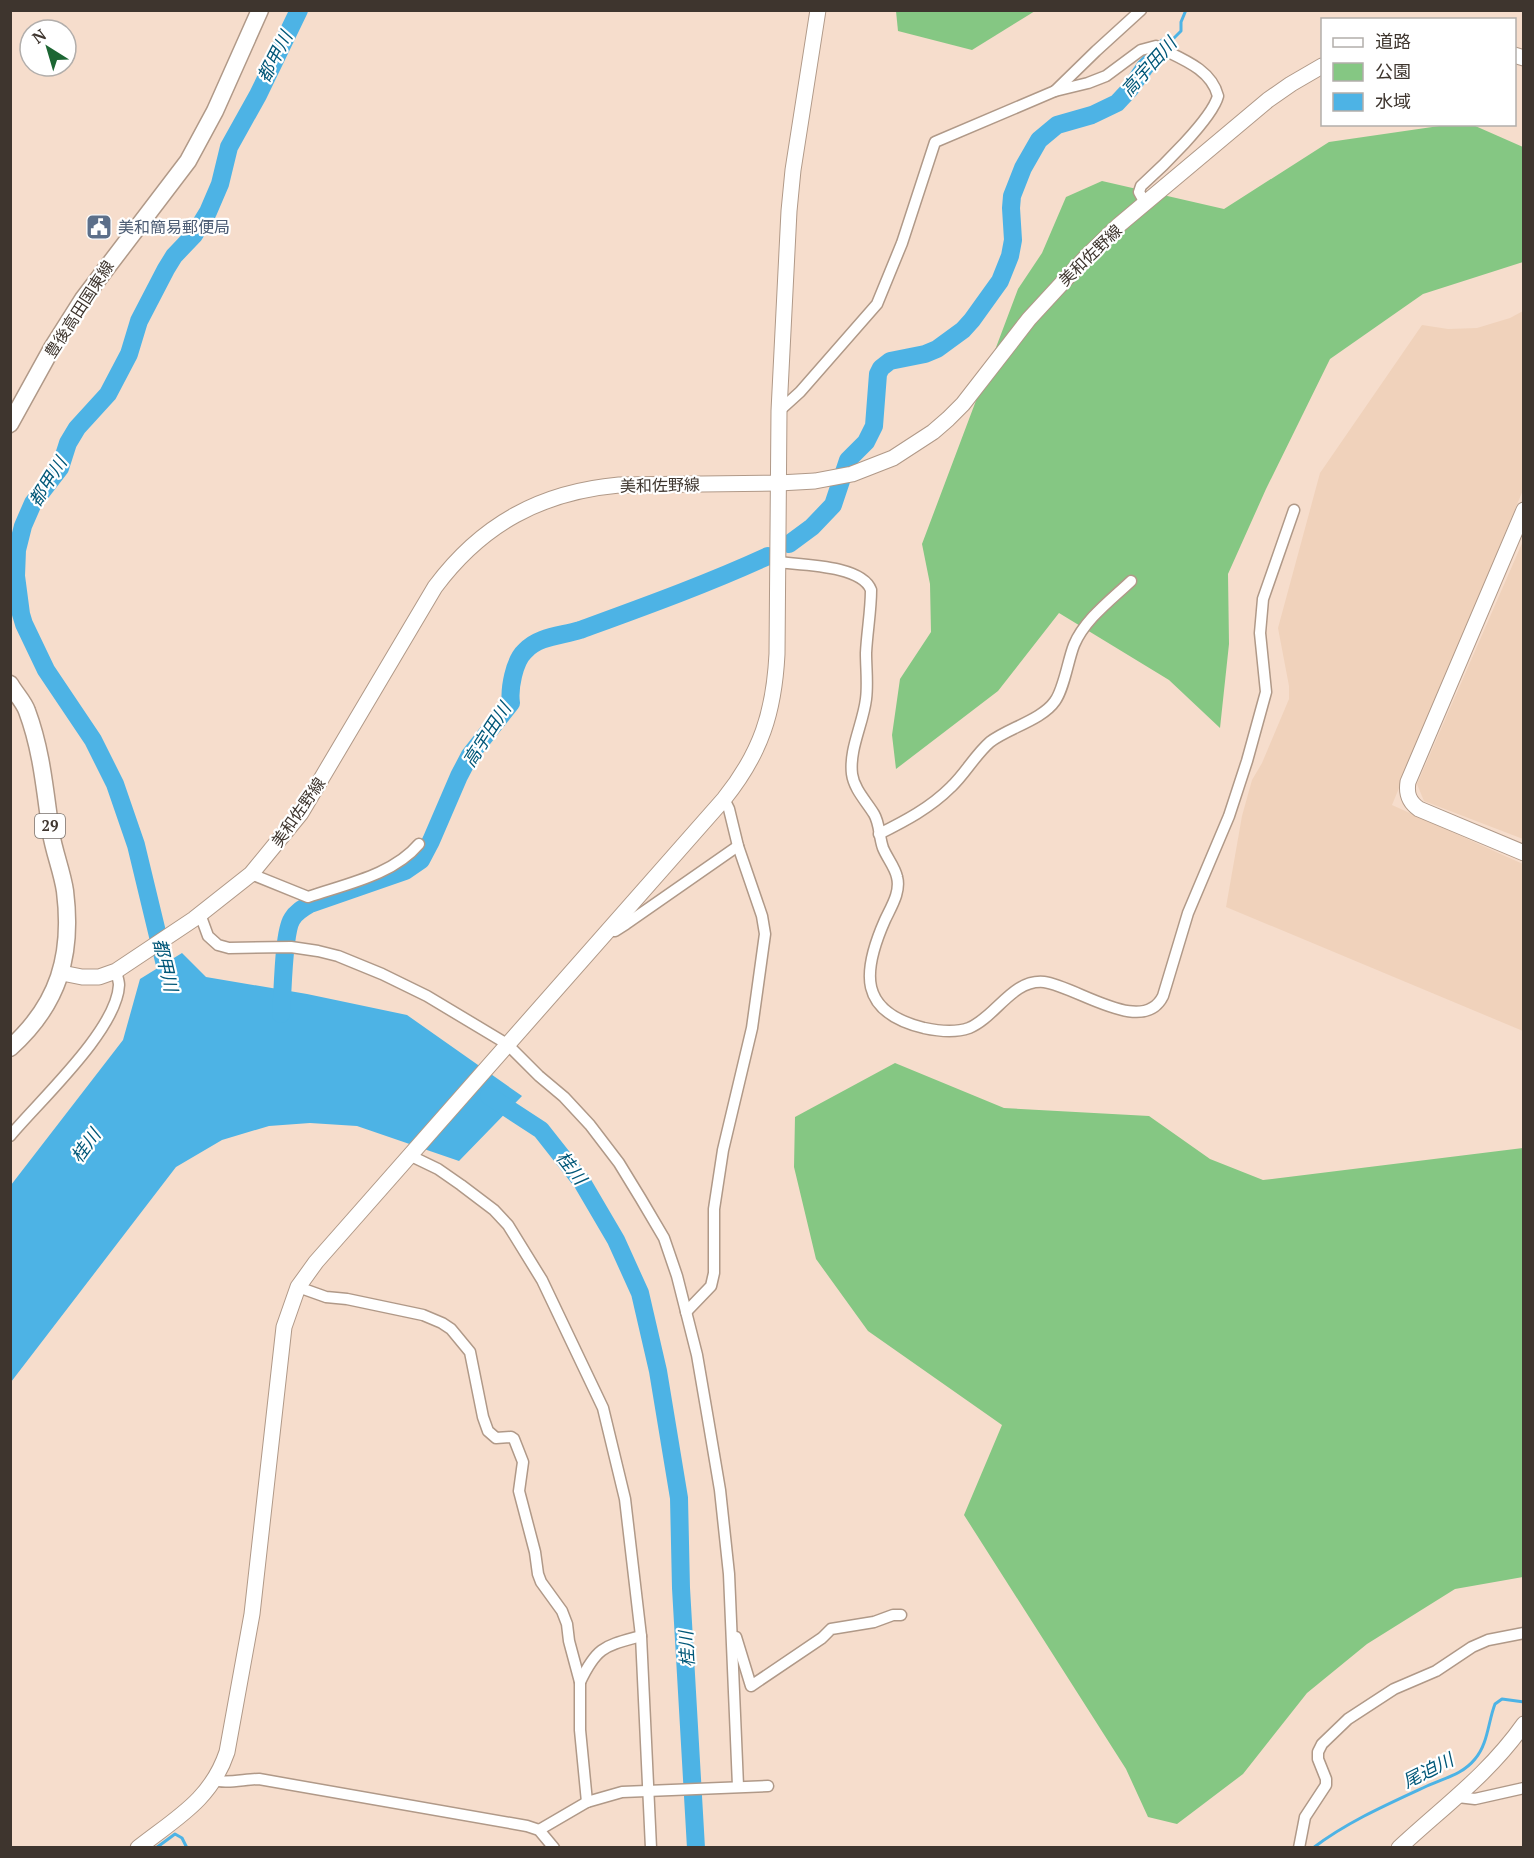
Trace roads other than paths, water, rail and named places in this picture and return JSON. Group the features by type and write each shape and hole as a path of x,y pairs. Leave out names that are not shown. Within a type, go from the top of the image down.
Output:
{"main road":[{"name":"豊後高田国東線","path":"10,424 83,298 188,161 214,111 260,10"},
{"name":"29","path":"10,684 27,709 42,758 54,852 65,889 67,923 66,955 62,973 42,1015 10,1048"}],"street":[{"path":"138,1848 200,1798 215,1780 230,1737 252,1614 284,1327 298,1287 316,1262 410,1153 724,800 754,756 772,705 777,654 779,411 789,211 793,170 818,10"},
{"path":"1055,91 1141,10"},
{"path":"779,411 800,392 877,304 902,243 935,142 1055,91 1106,76 1141,50 1155,46 1206,75 1215,87 1217,99 1183,145 1141,186 1139,193 1145,204"},
{"name":"美和佐野線","path":"62,973 82,977 99,977 122,968 197,916 251,874 301,813 435,588 461,556 494,527 550,499 595,487 779,483 835,478 893,458 919,442 948,419 1057,286 1103,240 1268,100 1321,67"},
{"path":"778,562 848,572 863,579 870,587 866,700 852,765 855,784 878,822 883,849 897,876 898,887 876,940 870,968 870,982 879,1005 887,1012 923,1028 959,1030 980,1022 1016,990 1035,982 1059,986 1122,1010 1144,1013 1160,1004 1188,914 1229,816 1250,750 1266,692 1260,633 1263,599 1294,510"},
{"path":"1524,510 1408,782 1407,790 1413,804 1419,809 1524,853"},
{"path":"879,834 909,819 933,803 952,787 990,742 1048,709 1056,700 1074,645 1081,632 1092,618 1131,581"},
{"path":"686,1312 711,1286 714,1273 714,1209 723,1150 752,1028 765,934 762,916 738,846 729,809 724,800"},
{"path":"251,874 308,897 384,870 410,855 419,844"},
{"path":"609,930 615,931 626,924 738,846"},
{"path":"197,916 208,936 218,945 229,948 286,947 318,951 338,956 428,996 505,1046 584,1118 619,1163 664,1238 677,1276 697,1355 720,1490 729,1574 735,1786"},
{"path":"10,1136 85,1052 108,1020 122,968"},
{"path":"410,1153 461,1185 495,1210 508,1225 542,1280 603,1408 625,1499 641,1636 651,1790 651,1848"},
{"path":"298,1287 326,1297 347,1299 432,1318 451,1329 470,1352 488,1431 496,1438 511,1437 514,1439 523,1462 519,1491 535,1552 538,1574 565,1618 568,1641 580,1682 580,1730 587,1802"},
{"path":"731,1620 751,1686 822,1638 831,1629 901,1615"},
{"path":"1299,1848 1305,1816 1326,1785 1318,1752 1322,1744 1348,1719 1394,1689 1436,1671 1472,1647 1488,1640 1524,1633"},
{"path":"580,1682 590,1661 602,1649 641,1636"},
{"path":"1399,1848 1458,1797 1502,1753 1524,1724"},
{"path":"215,1780 225,1783 243,1779 274,1781 527,1826 539,1830 554,1848"},
{"path":"539,1830 587,1802 622,1792 768,1786"},
{"path":"1458,1797 1475,1799 1524,1788"}],"water":[{"path":"182,953 206,977 307,994 407,1015 522,1096 459,1161 357,1126 310,1123 269,1126 222,1140 176,1167 11,1382 11,1185 123,1040 140,979"}],"waterway":[{"name":"都甲川","path":"170,986 136,845 115,784 93,740 46,670 24,624 16,576 17,550 23,526 33,503 60,468 68,443 77,428 108,394 129,354 139,321 166,269 174,256 194,235 208,212 220,184 229,147 258,95 299,10"},
{"name":"高宇田川","path":"1165,47 1181,31 1181,22 1186,10"},
{"name":"高宇田川","path":"789,544 812,527 833,505 848,460 866,442 874,426 878,374 881,368 890,361 925,354 937,349 963,330 1000,281 1010,256 1013,240 1012,196 1023,168 1039,140 1057,125 1092,115 1117,103 1145,67 1165,47"},
{"name":"高宇田川","path":"281,1014 287,937 294,917 310,904 405,871 421,860 470,755 511,703 513,676 518,661 525,651 544,639 580,630 627,613 768,556"},
{"name":"桂川","path":"489,1096 541,1130 582,1182 616,1240 640,1293 658,1371 679,1498 681,1588 696,1848"},
{"name":"尾迫川","path":"1313,1848 1368,1814 1464,1769 1483,1747 1495,1704 1502,1699 1524,1702"},
{"path":"156,1848 175,1834 182,1838 187,1848"}],"place":[{"name":"美和簡易郵便局","path":"99,227"}]}
